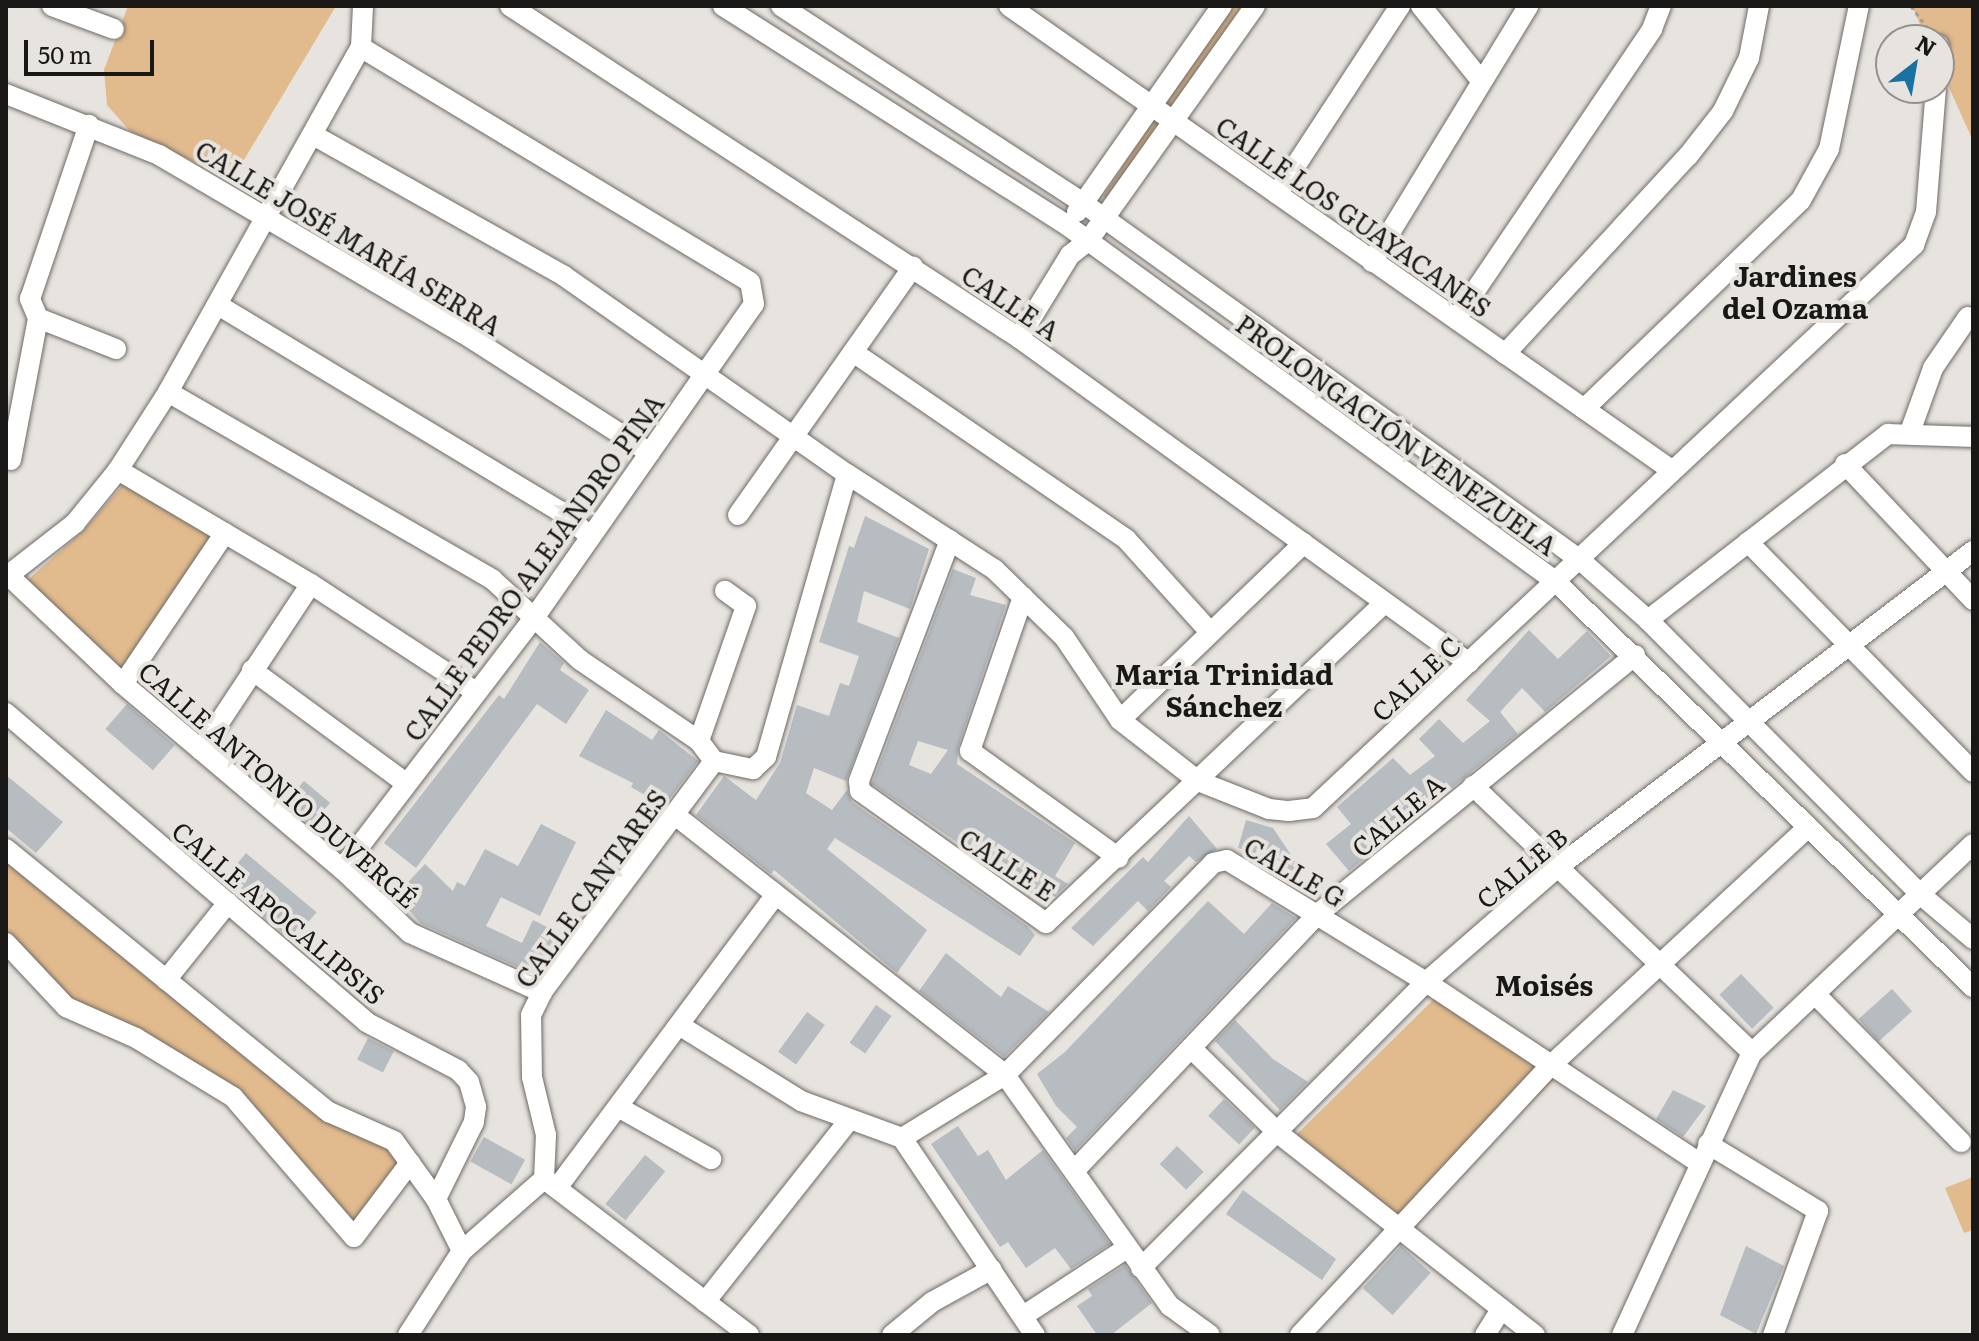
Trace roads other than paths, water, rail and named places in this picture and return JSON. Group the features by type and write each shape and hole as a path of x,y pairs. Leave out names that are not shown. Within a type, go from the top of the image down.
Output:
{"street":[{"path":"52,6 114,29"},
{"path":"7,576 75,523 118,470 168,392 315,136 361,47 363,6"},
{"name":"CALLE A","path":"510,6 1019,338 1469,663"},
{"name":"PROLONGACIÓN VENEZUELA","path":"723,6 1068,226 1555,581 1724,741 1897,917 1973,987"},
{"name":"PROLONGACIÓN VENEZUELA","path":"781,6 1105,218 1579,559 1648,620 1920,894 1973,939"},
{"name":"CALLE LOS GUAYACANES","path":"1009,6 1670,469"},
{"path":"1070,255 1068,226 1222,6"},
{"path":"1019,338 1070,255 1088,241 1255,6"},
{"path":"1277,194 1400,6"},
{"path":"1421,6 1482,82"},
{"path":"1372,262 1528,6"},
{"path":"1456,319 1652,29 1661,6"},
{"path":"1505,354 1688,156 1723,111 1749,58 1759,6"},
{"path":"1584,409 1801,200 1829,149 1859,6"},
{"name":"CALLE PEDRO ALEJANDRO PINA","path":"342,869 534,618 754,304 750,282 566,167 361,47"},
{"name":"CALLE JOSÉ MARÍA SERRA","path":"6,94 159,155 463,333 650,453"},
{"name":"CALLE C","path":"315,136 564,276 847,474 994,569 1064,637 1120,720 1198,781 1269,809 1313,808 1579,559 1670,469 1914,245 1926,212 1935,104"},
{"path":"11,460 38,318 30,299 89,125"},
{"path":"738,515 913,267"},
{"path":"218,305 560,511 591,537"},
{"path":"1910,432 1933,368 1968,317"},
{"path":"38,318 116,349"},
{"path":"853,352 1126,539 1209,631"},
{"path":"168,392 493,580 580,660 699,741 714,761 753,769 766,757 847,474"},
{"path":"1648,620 1845,464 1888,434 1910,432 1973,437"},
{"path":"1845,464 1973,600"},
{"path":"118,470 311,584 476,692"},
{"path":"123,684 225,533"},
{"name":"CALLE E","path":"950,540 859,781 860,791 1046,923 1119,858 1384,603"},
{"path":"1748,542 1973,772"},
{"path":"1120,720 1209,631 1304,543"},
{"name":"CALLE B","path":"1141,1268 1426,982 1558,867 1973,551"},
{"name":"CALLE ANTONIO DUVERGÉ","path":"7,576 123,684 342,869 410,933 542,992"},
{"path":"201,750 311,584"},
{"path":"699,741 746,606 725,591"},
{"path":"1023,597 970,751 1119,858"},
{"name":"CALLE A","path":"1075,1170 1319,913 1635,655"},
{"path":"252,670 406,783"},
{"name":"CALLE APOCALIPSIS","path":"6,713 366,1022 458,1070 469,1082 476,1107 474,1122 436,1199"},
{"name":"CALLE CANTARES","path":"550,1184 546,1135 528,1040 542,992 714,761"},
{"path":"1473,786 1752,1053"},
{"path":"675,815 1005,1075 1170,1306 1210,1335"},
{"path":"1300,1335 1403,1229 1549,1067 1807,828"},
{"path":"1622,1335 1752,1053 1973,844"},
{"path":"6,849 329,1112 394,1141 436,1199 462,1251"},
{"name":"CALLE G","path":"902,1138 1005,1075 1213,863 1227,860 1319,913 1549,1067 1704,1153 1818,1211 1773,1335"},
{"path":"408,1335 462,1251 550,1184 618,1107 775,895"},
{"path":"166,980 228,903"},
{"path":"6,943 66,1007 136,1038 233,1097 356,1238 410,1163"},
{"path":"1815,994 1961,1142"},
{"path":"679,1025 791,1095 902,1138 1035,1335"},
{"path":"1191,1048 1278,1133 1535,1335"},
{"path":"618,1107 711,1159"},
{"path":"705,1302 850,1119"},
{"path":"550,1184 749,1335"},
{"path":"1023,1316 1127,1248"},
{"path":"898,1333 945,1294 992,1269"},
{"path":"1485,1335 1501,1309"}],"district":[{"name":"Jardines del Ozama","path":"1795,291"},
{"name":"María Trinidad Sánchez","path":"1224,689"},
{"name":"Moisés","path":"1544,984"}]}
